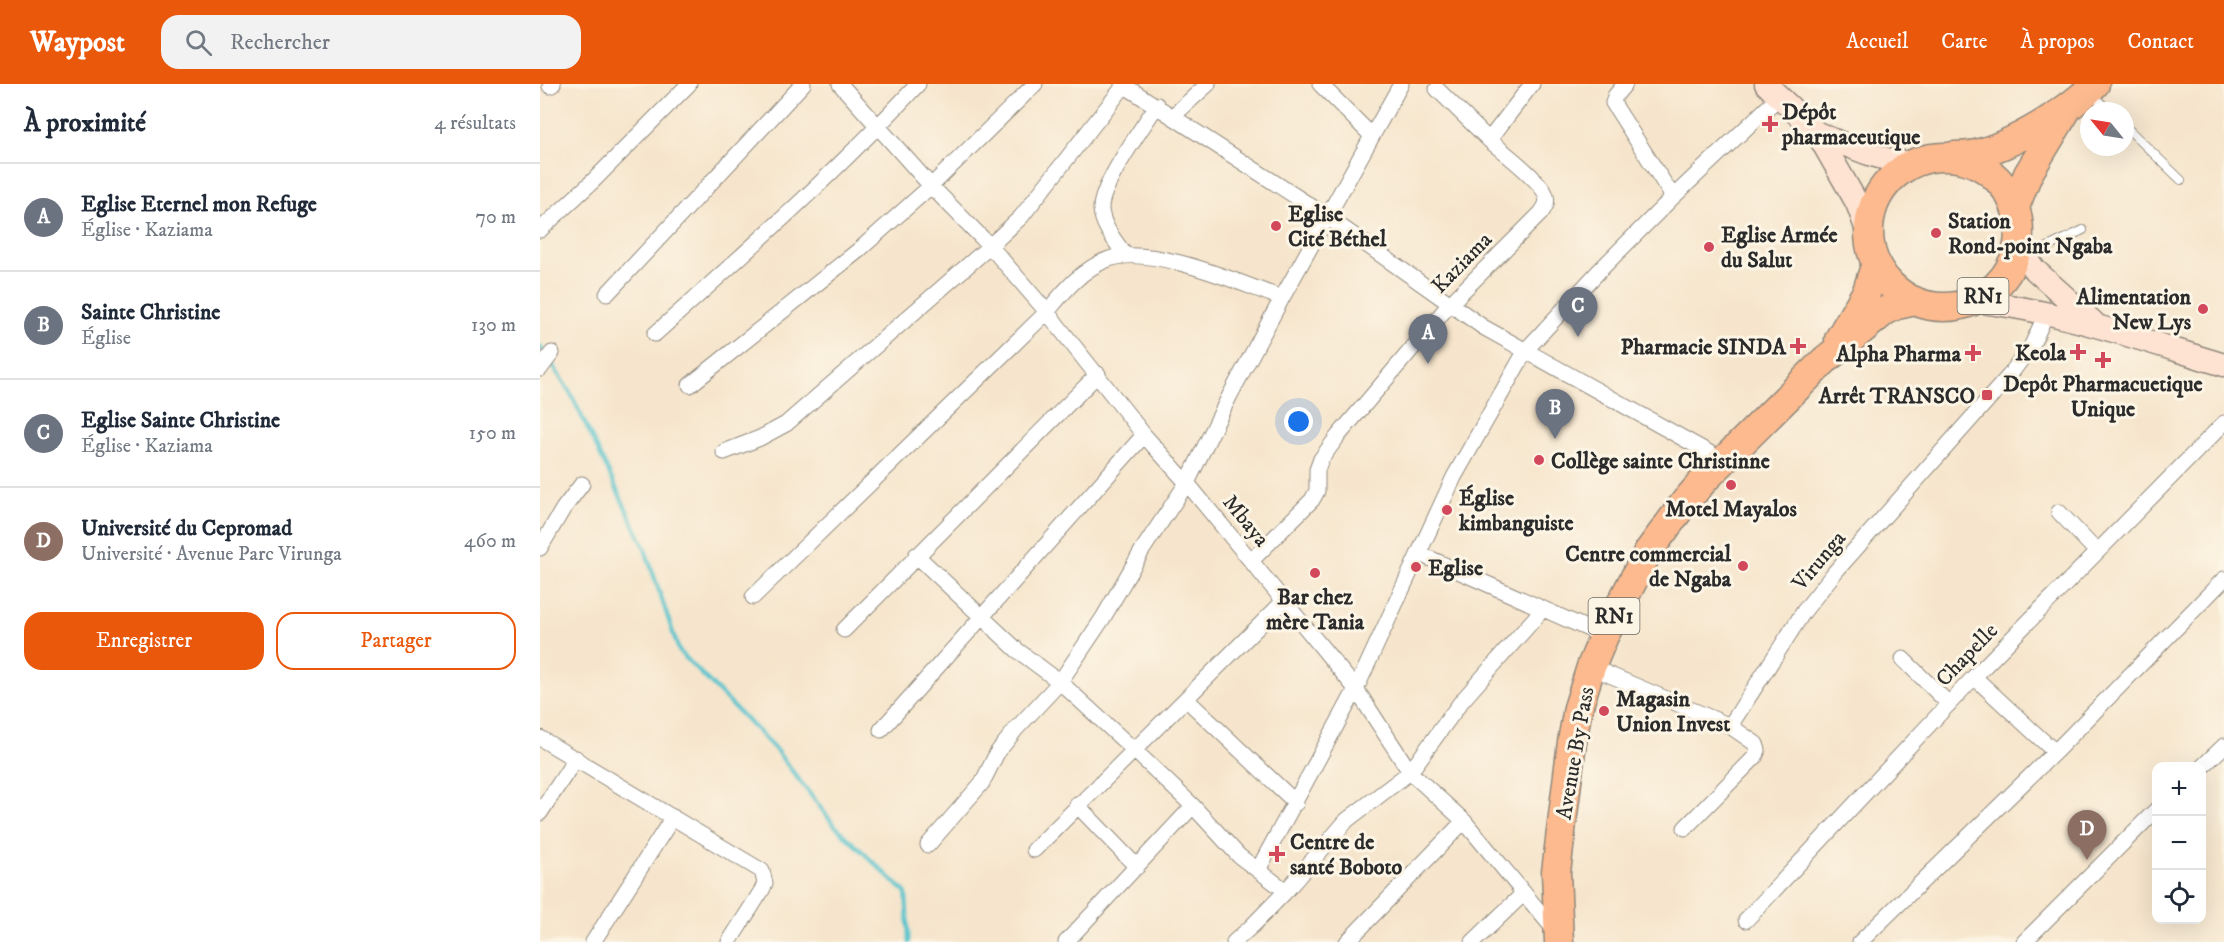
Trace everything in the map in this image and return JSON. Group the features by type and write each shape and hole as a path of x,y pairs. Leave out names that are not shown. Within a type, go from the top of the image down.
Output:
{"highway":[{"name":"RN1","path":"1915,302 1885,279 1876,263 1869,236 1872,210 1881,192 1893,177 1925,159 1976,154 2003,144 2084,94"},
{"name":"RN1","path":"2015,207 2028,174 2084,94"},
{"name":"RN1","path":"1825,360 1885,310 1897,305 1915,302 1944,307 1973,301 1985,295 2005,276 2022,248 2015,207 2002,184 1993,174 1970,161 1948,157"},
{"name":"RN1","path":"1825,360 1856,312 1867,291 1876,263"},
{"name":"Avenue By Pass","path":"1559,939 1556,872 1572,742 1578,708 1604,636 1648,552 1684,502 1825,360"}],"street":[{"path":"540,230 594,181 689,84"},
{"path":"607,294 803,84"},
{"name":"Mbaya","path":"840,84 931,186 990,246 1047,312 1144,435 1187,483 1356,689 1410,772 1464,821 1559,939"},
{"path":"655,334 776,225 878,128 918,84"},
{"path":"690,385 859,250 931,186 1035,84"},
{"path":"1173,116 1208,84"},
{"path":"1320,84 1371,135"},
{"path":"928,845 982,783 997,753 1016,729 1060,682 1103,618 1143,549 1187,483 1229,397 1282,298 1401,84"},
{"path":"1489,140 1532,84"},
{"path":"1625,84 1615,96 1613,103 1672,197"},
{"path":"724,452 760,438 786,424 990,246 1021,217 1123,85 1326,216 1483,327 1724,461"},
{"name":"Kaziama","path":"1251,561 1312,500 1317,490 1317,470 1321,459 1449,305 1541,213 1547,204 1546,194 1526,171 1489,140 1437,89"},
{"path":"1258,870 1356,689 1454,477 1526,350 1773,90 1817,133 1857,203 1869,236"},
{"path":"1125,255 1112,238 1101,209 1119,166 1157,105"},
{"path":"1817,133 1875,157 1915,163"},
{"path":"2022,248 2065,298 2097,325"},
{"path":"753,597 1047,312 1071,284 1089,269 1108,259 1125,255 1185,265 1282,298"},
{"path":"1973,301 2097,325 2224,365"},
{"name":"Virunga","path":"1730,726 1804,611 1835,572 2009,376 2032,345 2046,314"},
{"path":"540,369 552,353"},
{"path":"844,630 1098,374"},
{"name":"Chapelle","path":"1746,920 1974,677 2224,423"},
{"path":"881,730 1144,435"},
{"path":"540,548 563,509 582,483"},
{"path":"2059,512 2097,552"},
{"path":"1420,554 1604,636"},
{"path":"916,555 1017,650 1060,682 1134,750 1192,806 1228,845 1286,891"},
{"path":"1860,942 2055,752 2224,579"},
{"path":"1034,850 1283,602"},
{"path":"1234,942 1286,891 1347,820 1410,772 1461,702 1542,610"},
{"path":"1903,658 1949,704"},
{"path":"1591,667 1730,726 1756,744 1758,750 1755,757 1685,828"},
{"path":"1974,677 2055,752"},
{"path":"1186,699 1296,803"},
{"path":"540,738 762,871 765,876 762,890 729,942"},
{"path":"2206,763 2224,746"},
{"path":"540,813 576,758"},
{"path":"1077,806 1137,867"},
{"path":"1066,942 1192,806"},
{"path":"2024,942 2152,815"},
{"path":"593,942 674,817"},
{"path":"1347,942 1464,821"},
{"path":"1473,942 1524,893"}],"lane":[{"path":"2134,135 2181,180"},
{"path":"2022,248 2083,230"}],"waterway":[{"path":"540,346 545,354"},
{"path":"551,363 571,394 644,546 679,651 775,749 834,825 906,893 909,942"}],"place":[{"name":"Dépôt pharmaceutique","path":"1770,124"},
{"name":"Eglise Cité Béthel","path":"1276,226"},
{"name":"Station Rond-point Ngaba","path":"1936,233"},
{"name":"Eglise Armée du Salut","path":"1709,247"},
{"name":"Alimentation New Lys","path":"2203,309"},
{"name":"Eglise Sainte Christine","path":"1578,337"},
{"name":"Pharmacie SINDA","path":"1798,346"},
{"name":"Keola","path":"2078,352"},
{"name":"Alpha Pharma","path":"1973,353"},
{"name":"Depôt Pharmacuetique Unique","path":"2103,360"},
{"name":"Eglise Eternel mon Refuge","path":"1428,364"},
{"name":"Arrêt TRANSCO","path":"1987,395"},
{"name":"Sainte Christine","path":"1555,439"},
{"name":"Collège sainte Christinne","path":"1539,460"},
{"name":"Motel Mayalos","path":"1731,485"},
{"name":"Église kimbanguiste","path":"1447,510"},
{"name":"Centre commercial de Ngaba","path":"1743,566"},
{"name":"Eglise","path":"1416,567"},
{"name":"Bar chez mère Tania","path":"1315,573"},
{"name":"Magasin Union Invest","path":"1604,711"},
{"name":"Centre de santé Boboto","path":"1277,854"},
{"name":"Université du Cepromad","path":"2087,860"}]}
